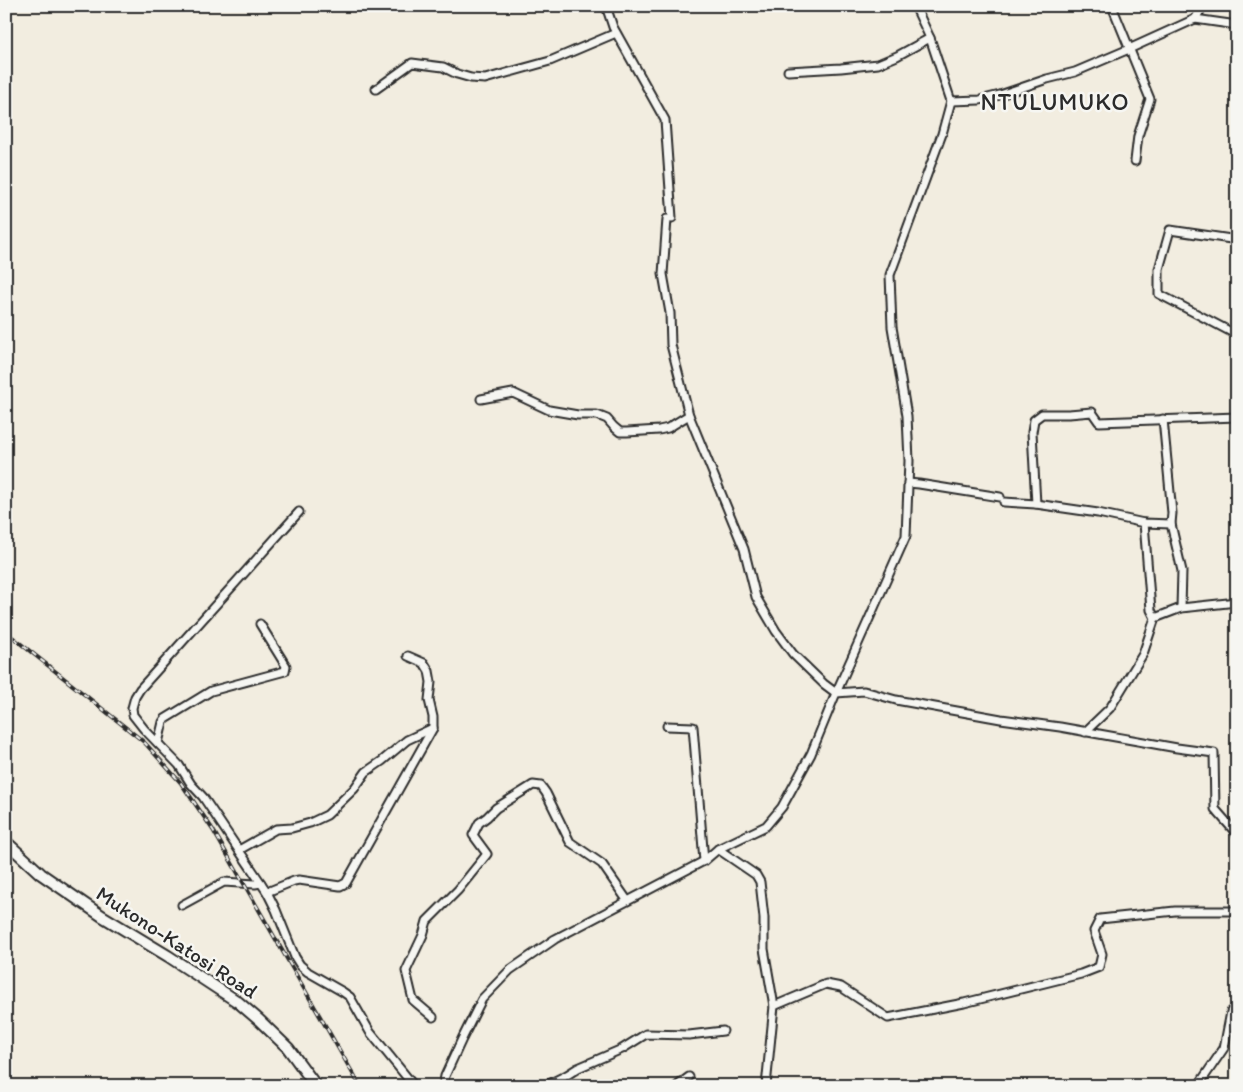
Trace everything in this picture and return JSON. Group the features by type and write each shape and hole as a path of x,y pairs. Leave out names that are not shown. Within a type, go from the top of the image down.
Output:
{"main road":[{"name":"Mukono-Katosi Road","path":"6,842 41,874 102,916 238,1002 288,1048 316,1086"}],"street":[{"path":"606,6 613,28 665,120 670,218 662,274 670,313 671,345 689,415 744,549 756,597 776,631 793,654 836,693 864,691 896,700 1001,719 1214,753 1214,809 1237,834"},
{"path":"443,1086 444,1076 482,999 510,970 555,939 704,861 718,849 766,826 782,807 811,754 906,536 908,483 907,416 892,327 890,275 942,134 951,101 930,38 915,6"},
{"path":"1112,6 1150,99 1138,136 1135,161"},
{"path":"951,101 980,100 1075,72 1195,19 1204,6"},
{"path":"1195,19 1237,25"},
{"path":"376,89 412,63 443,67 471,78 485,79 550,61 616,33"},
{"path":"788,71 878,64 930,38"},
{"path":"1237,243 1231,239 1170,230 1159,269 1158,294 1237,335"},
{"path":"480,399 514,393 549,410 578,416 596,415 607,419 620,432 668,428 689,415"},
{"path":"1036,504 1032,432 1034,420 1042,414 1092,412 1099,422 1237,416"},
{"path":"1163,419 1172,513 1171,524 1182,571 1181,608"},
{"path":"908,483 1098,513 1144,523 1171,524"},
{"path":"299,512 140,690 135,697 132,708 133,715 179,765 261,883 276,910 300,965 308,972 350,997 370,1032 414,1086"},
{"path":"1085,732 1110,708 1143,654 1155,618 1151,610 1144,523"},
{"path":"1155,618 1181,608 1237,602"},
{"path":"158,743 163,722 166,719 211,691 286,671 286,666 260,624"},
{"path":"267,892 299,880 340,886 346,883 433,728 433,717 429,700 431,682 429,671 424,663 408,656"},
{"path":"667,726 693,727 704,861"},
{"path":"238,850 276,829 292,828 310,823 327,815 354,789 366,772 407,740 433,728"},
{"path":"433,1017 413,1000 406,971 428,920 458,890 487,854 473,835 479,823 496,808 533,785 541,786 546,793 570,842 602,864 627,900"},
{"path":"718,849 756,875 760,882 764,918 764,949 774,1006 766,1086"},
{"path":"182,905 224,882 261,883"},
{"path":"774,1006 826,984 841,987 888,1018 964,1003 1081,974 1100,967 1102,954 1094,931 1100,919 1175,911 1237,911"},
{"path":"1198,1086 1224,1048 1231,1012 1236,1007"},
{"path":"545,1086 567,1076 578,1068 622,1049 646,1034 689,1035 723,1031"},
{"path":"677,1086 689,1077"}],"railway":[{"path":"6,632 144,742 181,783 213,830 360,1086"}],"district":[{"name":"NTULUMUKO","path":"1055,101"}]}
